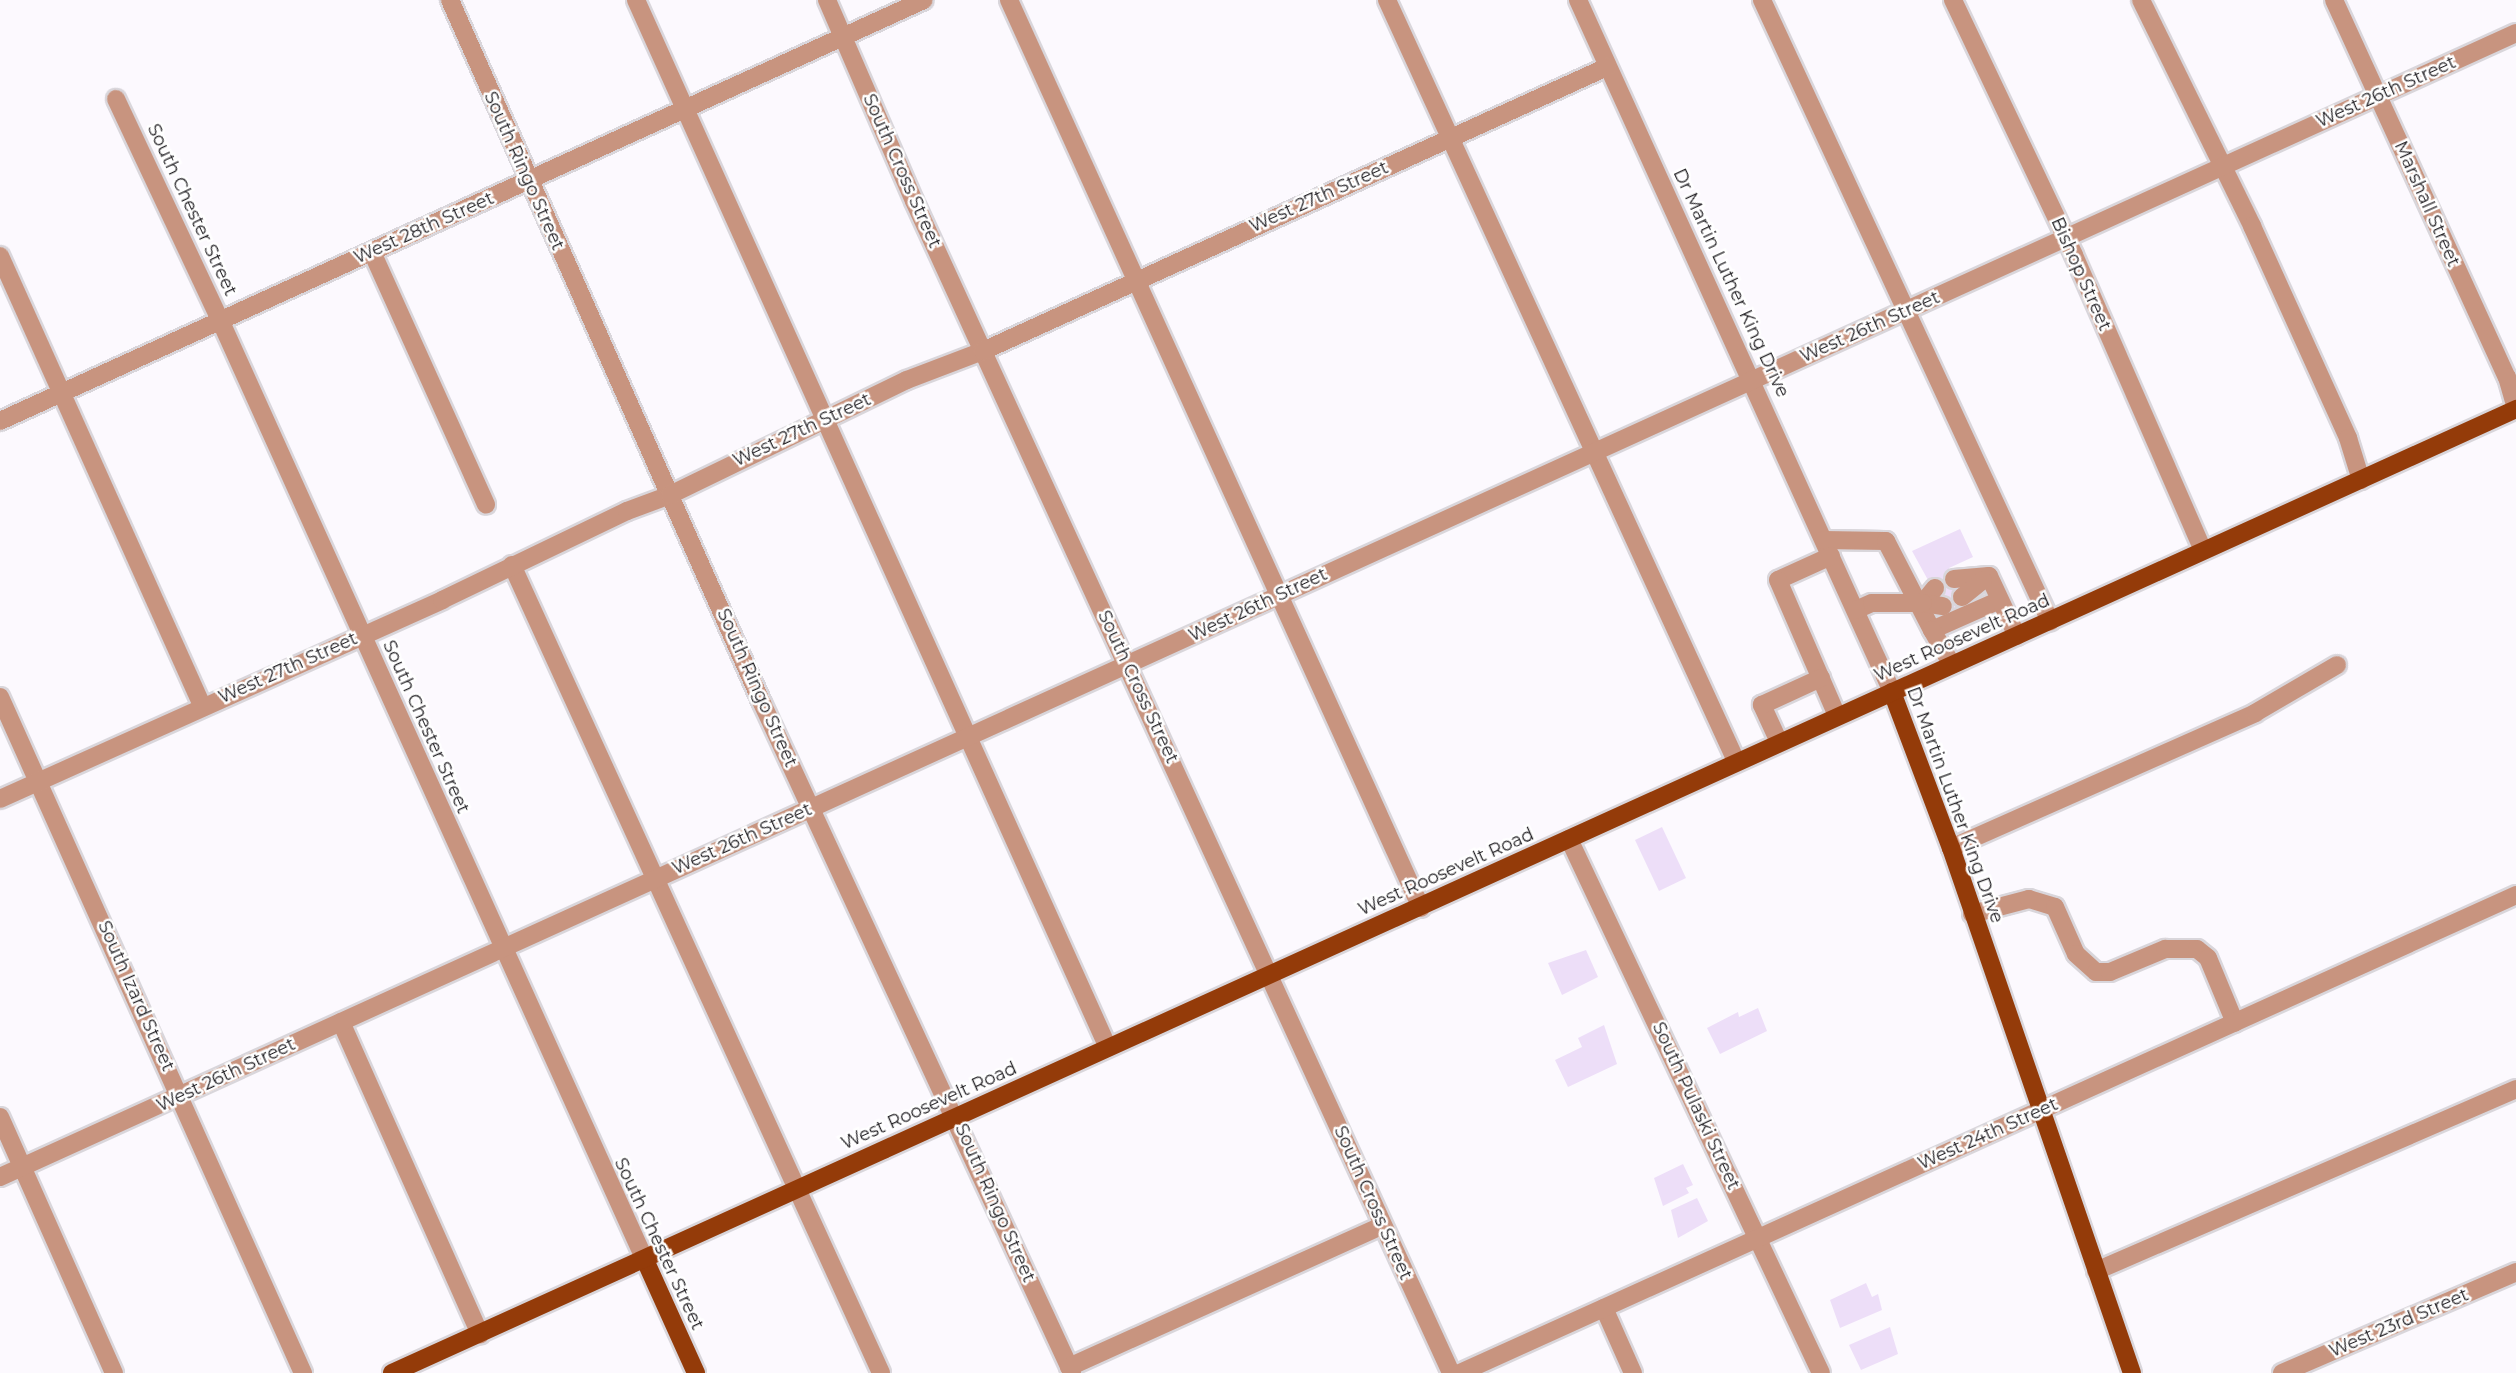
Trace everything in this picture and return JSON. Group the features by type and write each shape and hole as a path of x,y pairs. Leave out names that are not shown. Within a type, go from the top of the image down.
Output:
{"main road":[{"name":"West Roosevelt Road","path":"392,1373 1421,908 1735,761 2516,409"},
{"name":"Dr Martin Luther King Drive","path":"1892,692 1951,848 2039,1112 2132,1373"},
{"name":"South Chester Street","path":"645,1260 696,1373"}],"street":[{"name":"South Ringo Street","path":"450,0 528,181 811,808 956,1117 1070,1370"},
{"path":"636,0 1108,1048"},
{"name":"South Cross Street","path":"827,0 983,351 1451,1373"},
{"name":"West 28th Street","path":"0,421 924,0"},
{"path":"1009,0 1138,279 1277,596 1421,908"},
{"path":"1387,0 1735,761"},
{"name":"Dr Martin Luther King Drive","path":"1578,0 1753,380 1892,692"},
{"path":"1762,0 2050,621"},
{"name":"Bishop Street","path":"1954,0 2065,238 2203,550"},
{"path":"2141,0 2222,165 2348,438 2361,480"},
{"name":"Marshall Street","path":"2334,0 2507,377 2516,409"},
{"name":"West 26th Street","path":"0,1177 2516,33"},
{"name":"West 27th Street","path":"0,799 670,495 907,380 983,351 1607,66"},
{"name":"South Chester Street","path":"116,99 221,322 645,1260"},
{"path":"372,251 486,505"},
{"path":"0,256 202,706"},
{"path":"1837,716 1778,580 1828,548 1886,541 1952,665"},
{"path":"512,565 881,1373"},
{"path":"1962,597 1989,576 2017,636"},
{"path":"1954,579 1983,580"},
{"path":"1919,604 1935,588"},
{"path":"1933,630 2000,600"},
{"path":"1856,610 1872,603 1943,606"},
{"path":"1951,848 2255,713 2337,665"},
{"path":"1779,742 1762,705 1821,678"},
{"name":"South Izard Street","path":"0,697 303,1373"},
{"name":"South Pulaski Street","path":"1569,839 1821,1373"},
{"name":"West 24th Street","path":"1460,1373 2516,895"},
{"path":"1972,914 2029,899 2054,907 2076,954 2096,972 2110,972 2165,949 2197,949 2208,958 2235,1023"},
{"path":"341,1022 480,1334"},
{"path":"2096,1270 2516,1089"},
{"path":"0,1117 114,1373"},
{"path":"1070,1370 1382,1226"},
{"name":"West 23rd Street","path":"2282,1373 2516,1272"},
{"path":"1604,1308 1633,1373"}],"building":[{"path":"1960,529 1973,557 1949,568 1969,611 1950,620 1912,551"},
{"path":"1662,827 1686,878 1659,891 1635,840"},
{"path":"1586,950 1598,977 1562,995 1548,963"},
{"path":"1758,1008 1767,1031 1720,1054 1707,1028 1738,1012 1739,1017"},
{"path":"1604,1025 1617,1064 1568,1087 1555,1060 1582,1047 1578,1038"},
{"path":"1683,1164 1693,1185 1686,1188 1689,1193 1663,1206 1654,1178"},
{"path":"1697,1198 1708,1221 1678,1238 1671,1210"},
{"path":"1866,1283 1872,1297 1878,1294 1882,1310 1840,1328 1830,1300"},
{"path":"1890,1327 1898,1354 1861,1370 1849,1345"}]}
